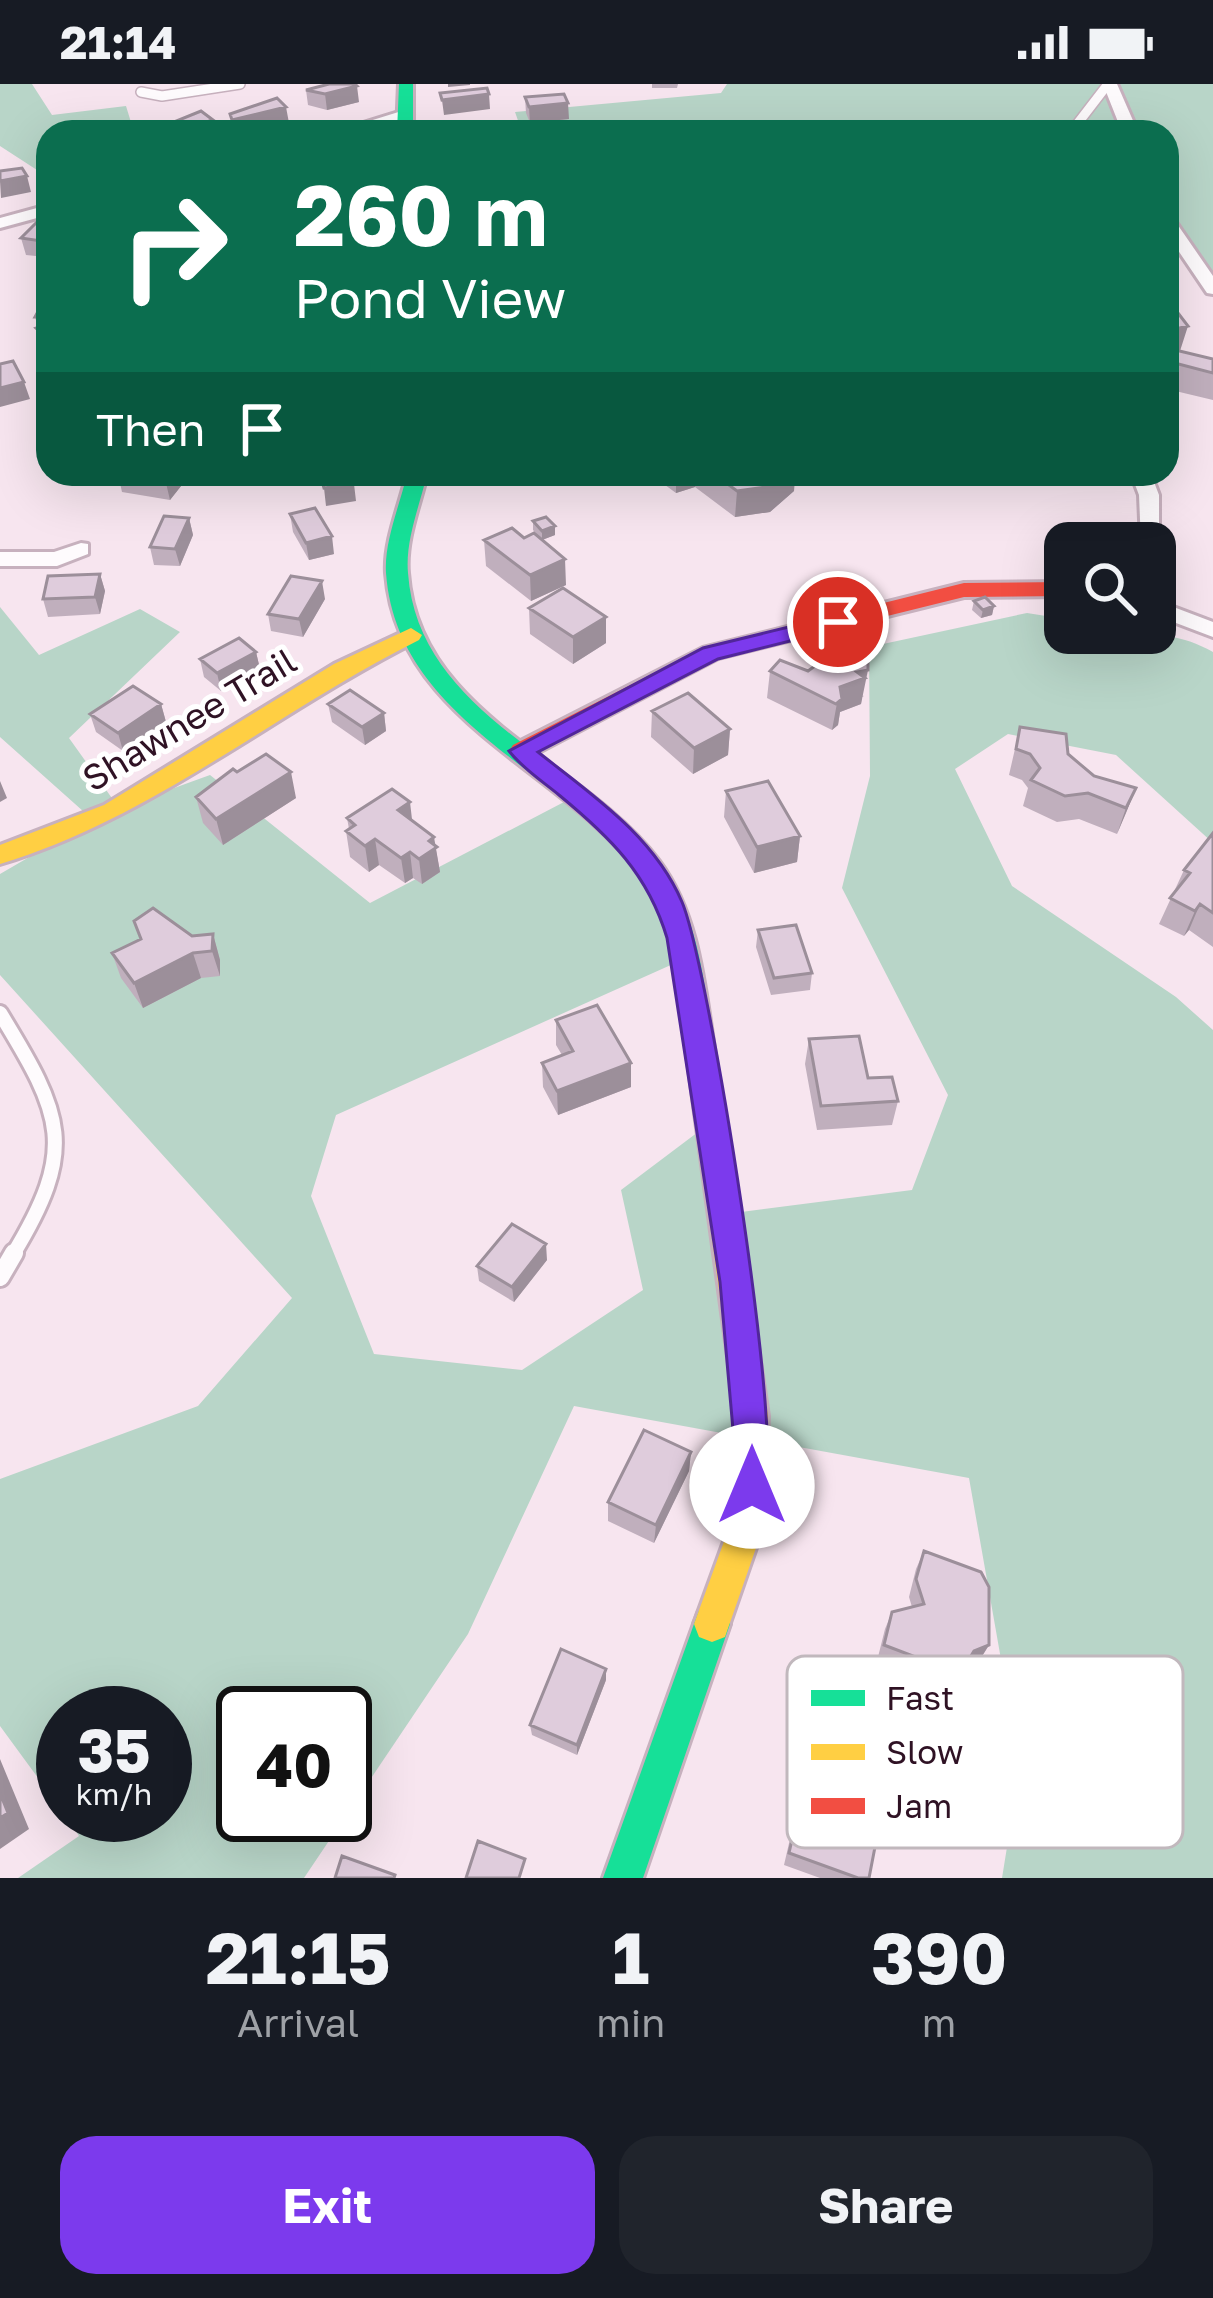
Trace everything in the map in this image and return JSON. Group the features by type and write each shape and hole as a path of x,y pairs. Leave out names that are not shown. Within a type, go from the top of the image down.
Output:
{"street":[{"path":"405,120 406,84"},
{"path":"1109,84 1125,120"},
{"path":"0,223 36,213"},
{"path":"1179,240 1213,290"},
{"path":"415,486 397,572 411,635 446,686 613,825 653,871 670,903 719,1161 752,1416 752,1486 737,1564 623,1878"},
{"path":"1146,486 1151,522"},
{"path":"0,559 57,559 81,549"},
{"path":"521,751 711,653 964,590 1044,589"},
{"path":"1176,615 1213,630"},
{"name":"Shawnee Trail","path":"0,855 113,811 341,668 411,635"}],"lane":[{"path":"141,92 162,96 240,84"},
{"path":"1080,120 1109,84"},
{"path":"0,1013 45,1085 60,1137 50,1183 28,1233 0,1277"}],"green space":[{"path":"0,84 32,84 52,115 126,106 130,120 36,120 36,169 0,146"},
{"path":"727,84 1213,84 1213,273 1179,232 1179,120 518,120 515,112 721,93"},
{"path":"0,607 39,655 140,609 180,632 69,738 119,808 210,775 370,903 564,802 646,866 682,960 336,1115 311,1196 374,1354 522,1370 643,1290 621,1190 710,1123 726,1214 912,1190 948,1095 842,888 870,776 869,647 1027,613 1044,616 1044,654 1176,654 1176,638 1213,652 1213,843 1116,755 1008,734 955,769 1012,886 1176,997 1213,1030 1213,1878 1002,1878 1007,1848 1183,1848 1183,1656 1000,1656 969,1478 574,1406 468,1634 372,1777 372,1686 216,1686 216,1842 328,1842 304,1878 18,1878 70,1842 192,1842 192,1686 36,1686 36,1775 0,1726 0,1479 198,1406 292,1298 0,975 0,874 93,820 0,737"}],"building":[{"path":"329,84 357,86 325,94 306,90"},
{"path":"487,88 489,94 442,100 440,93"},
{"path":"564,94 568,103 529,107 525,97"},
{"path":"277,98 286,107 232,120 230,114"},
{"path":"201,111 213,120 179,120"},
{"path":"22,168 27,176 0,181 0,171"},
{"path":"36,223 36,240 21,238"},
{"path":"1179,351 1213,359 1213,373 1179,364"},
{"path":"13,361 24,382 0,388 0,364"},
{"path":"730,486 772,486 737,491"},
{"path":"315,508 332,536 306,543 290,514"},
{"path":"164,516 189,518 175,549 150,547"},
{"path":"546,517 555,526 542,531 533,521"},
{"path":"512,528 524,538 534,533 565,559 530,575 484,540"},
{"path":"100,574 95,597 43,599 48,576"},
{"path":"291,576 322,581 299,619 268,614"},
{"path":"563,588 606,617 573,637 529,608"},
{"path":"985,597 994,606 983,610 974,601"},
{"path":"239,638 256,652 217,673 200,659"},
{"path":"837,650 868,662 868,670 857,672 865,678 840,687 842,699 836,704 770,671 780,660 808,671"},
{"path":"133,686 161,704 118,733 90,714"},
{"path":"350,690 384,713 362,727 328,704"},
{"path":"688,693 730,729 694,748 652,711"},
{"path":"1020,727 1066,734 1068,754 1094,776 1136,788 1126,808 1088,793 1065,796 1031,780 1040,768 1030,754 1016,749"},
{"path":"266,754 291,772 216,819 196,797 233,769 237,772"},
{"path":"768,781 800,836 757,847 726,791"},
{"path":"392,789 410,802 398,810 434,837 429,841 437,847 419,859 410,852 401,858 375,839 365,846 346,831 355,825 347,818"},
{"path":"1213,833 1213,913 1200,904 1195,911 1170,898 1190,873 1184,870"},
{"path":"153,908 192,936 213,934 212,951 193,953 134,983 112,953 141,939 134,921"},
{"path":"796,925 812,973 774,978 758,930"},
{"path":"597,1005 631,1063 557,1091 542,1063 573,1051 556,1020"},
{"path":"859,1036 868,1078 892,1077 898,1101 821,1106 809,1039"},
{"path":"512,1224 546,1244 512,1287 477,1266"},
{"path":"644,1430 691,1452 656,1525 608,1502"},
{"path":"924,1551 981,1572 989,1587 989,1645 971,1656 913,1656 884,1645 892,1612 924,1604 916,1579"},
{"path":"561,1649 606,1669 577,1745 530,1725"},
{"path":"0,1793 8,1813 0,1818"},
{"path":"478,1841 525,1859 519,1878 466,1878"},
{"path":"790,1848 875,1848 869,1878 789,1853"},
{"path":"342,1856 395,1875 394,1878 335,1878"}],"traffic: fast":[{"path":"405,120 406,84"},
{"path":"414,486 397,572 406,622 428,665 460,702 620,833 651,869 680,937 702,1061"},
{"path":"623,1878 712,1624"}],"traffic: slow":[{"path":"0,855 113,811 342,669 411,635"},
{"path":"702,1061 752,1416 747,1525 712,1624"}],"traffic: jam":[{"path":"521,751 711,653 964,590 1044,589"}],"route":[{"path":"752,1486 752,1416 719,1161 670,903 653,871 613,825 521,751 711,653 838,622"}]}
